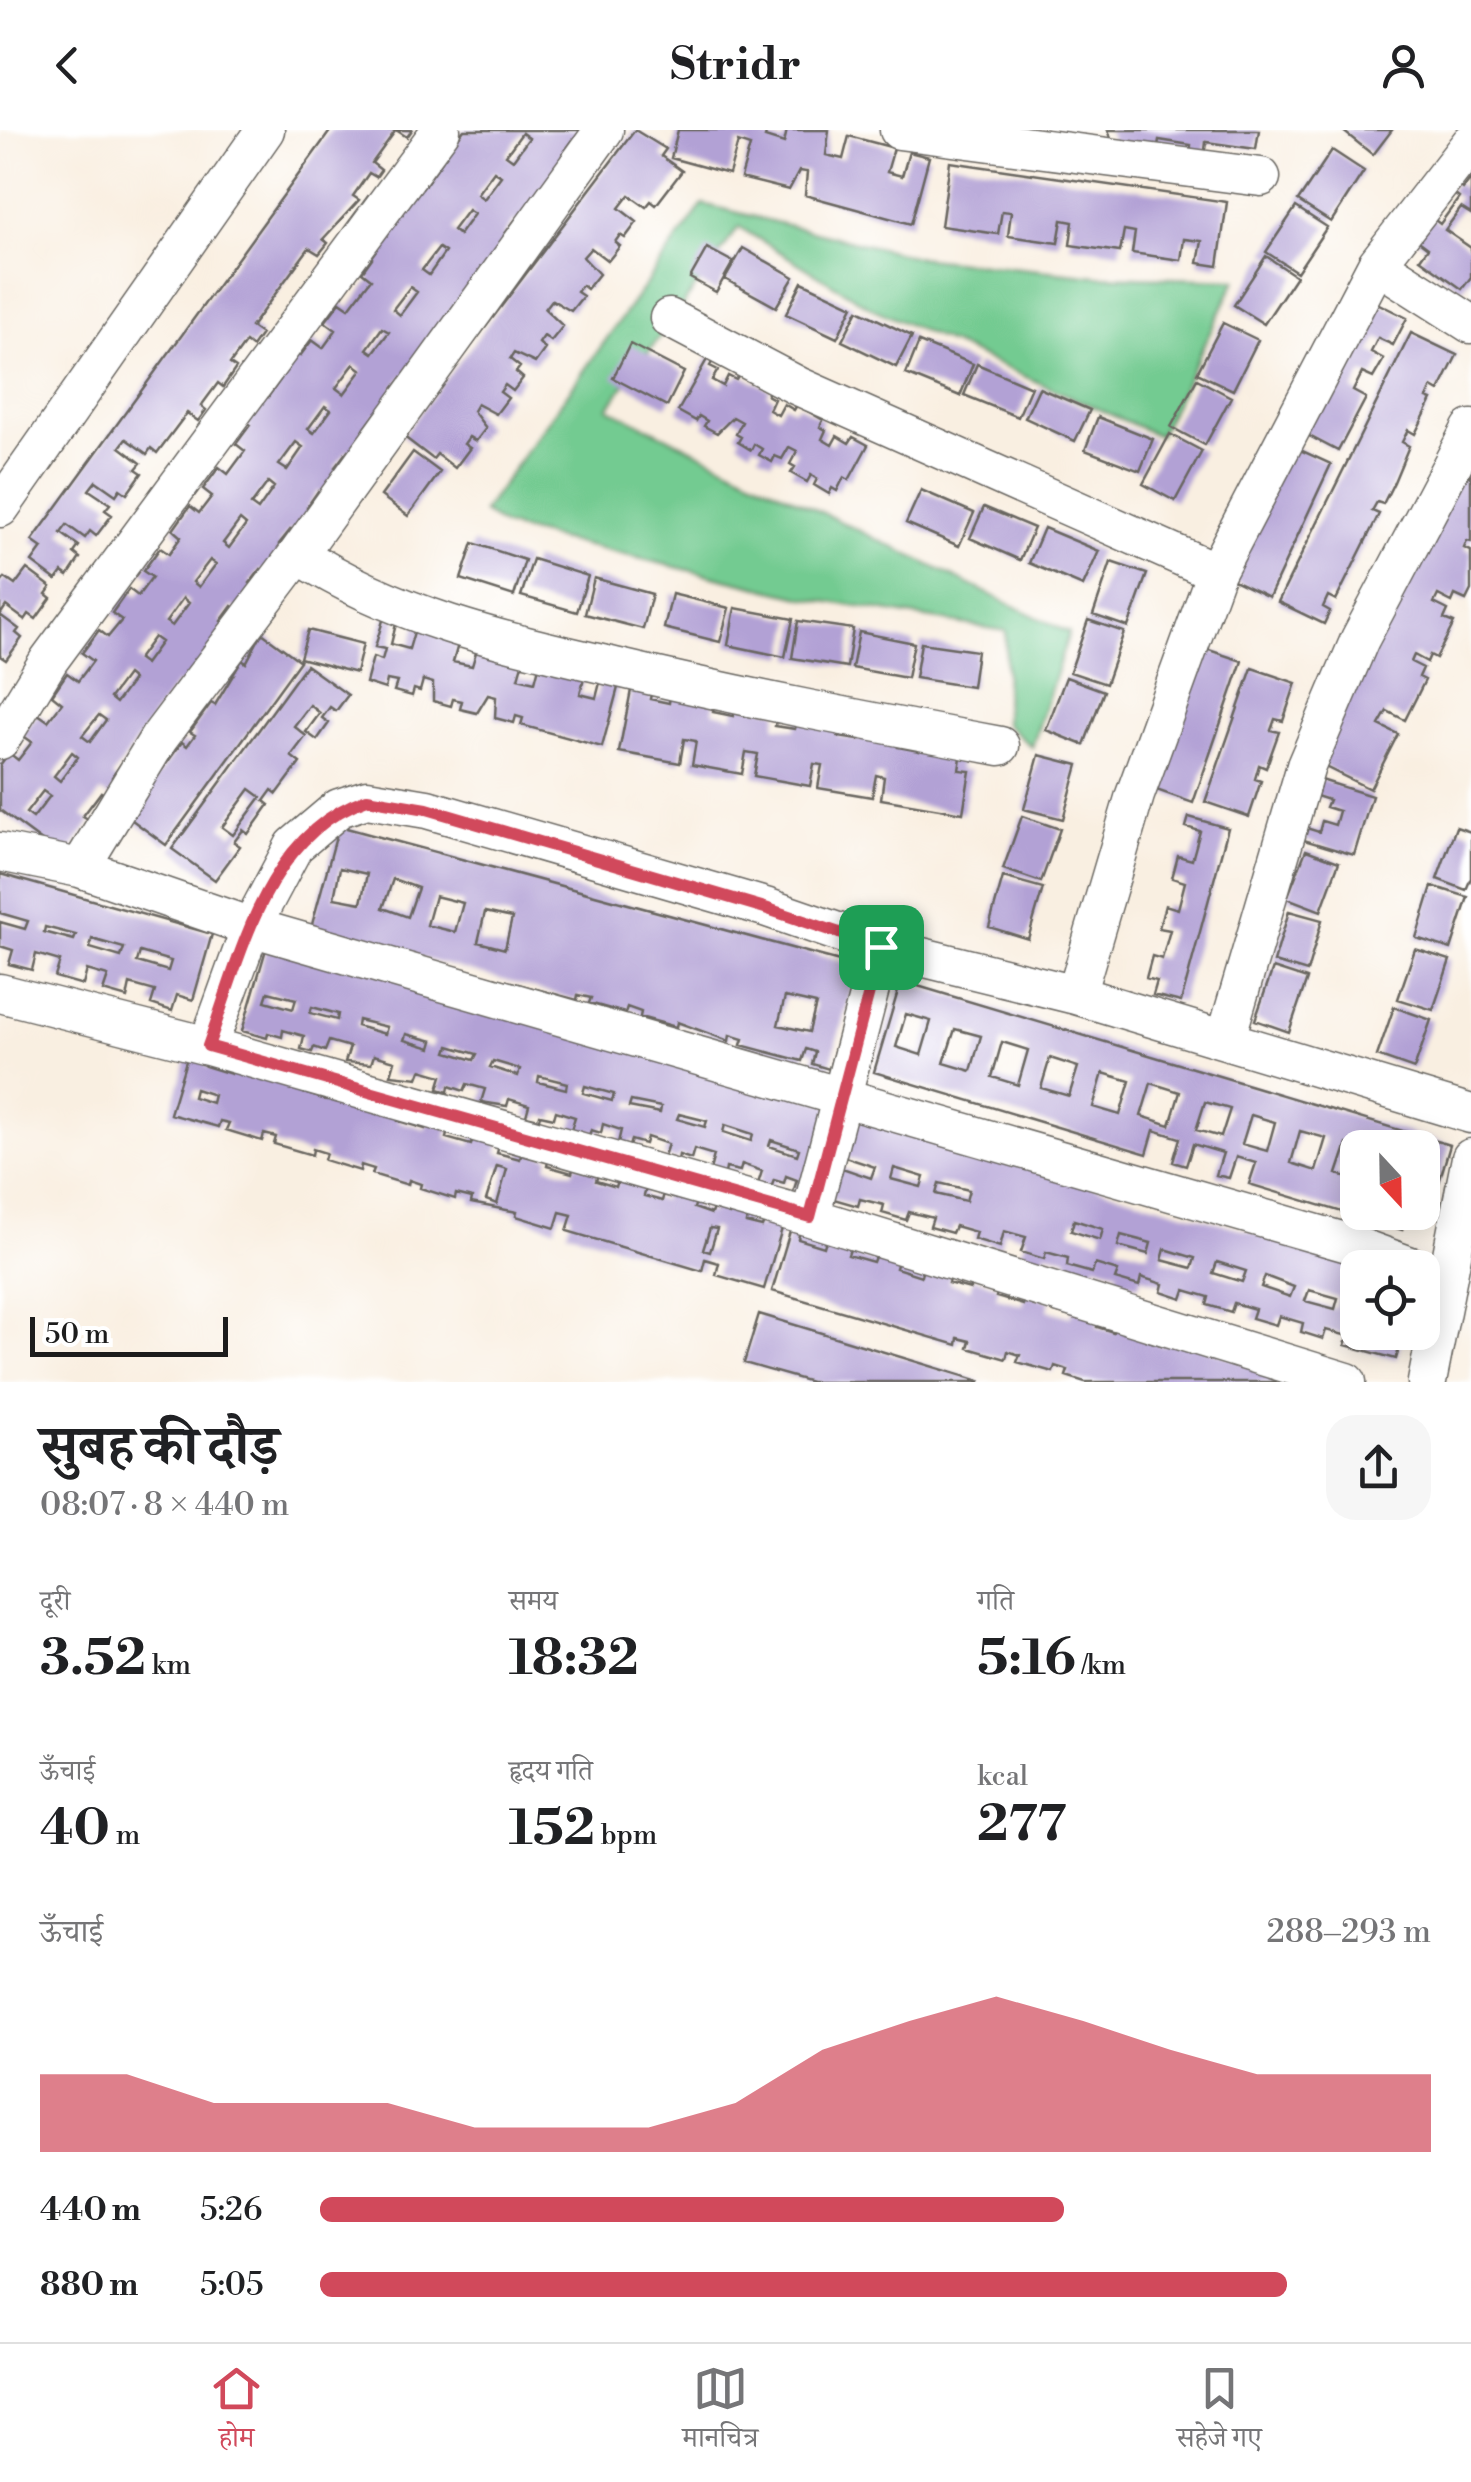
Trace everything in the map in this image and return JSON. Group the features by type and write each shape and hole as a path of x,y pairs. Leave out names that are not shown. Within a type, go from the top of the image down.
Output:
{"street":[{"path":"0,508 265,130"},
{"path":"0,740 49,660 441,130"},
{"path":"80,868 159,738 298,554 604,130"},
{"path":"900,130 1261,178"},
{"path":"1076,995 1135,795 1216,572 1377,264 1471,142"},
{"path":"1377,264 1471,324"},
{"path":"669,318 798,386 1216,572"},
{"path":"1226,1038 1306,766 1360,640 1471,428"},
{"path":"298,554 350,587 492,639 742,697 1000,746"},
{"path":"208,1046 251,927 294,846 339,808 367,799 396,801 465,820 765,908 881,947 1076,995 1471,1114"},
{"path":"0,852 80,868 251,927 1368,1250"},
{"path":"810,1217 881,947"},
{"path":"0,993 208,1046 810,1217 1347,1382"},
{"path":"1440,1271 1471,1158"},
{"path":"1426,1382 1430,1350"}],"green space":[{"path":"703,204 916,257 1097,276 1236,280 1159,436 873,309 739,227 608,408 1069,633 1032,747 1005,724 1006,631 805,598 504,526 483,512"}],"building":[{"path":"331,130 396,130 372,163 381,170 376,177 369,173 353,196 359,200 323,239 328,243 319,254 309,248 251,327 261,334 252,347 246,342 230,364 236,368 223,387 218,383 201,406 206,410 198,421 187,413 157,453 151,448 147,454 126,439 120,447 141,463 136,469 142,473 127,494 120,489 116,495 96,481 89,490 110,504 105,510 112,515 96,536 90,531 85,538 67,525 61,533 79,546 74,553 80,558 68,576 62,572 56,580 32,562 42,548 32,541"},
{"path":"464,130 579,130 593,140 585,150 572,141 562,155 574,164 527,229 515,220 504,235 516,244 470,305 460,297 450,311 460,319 415,382 404,375 393,389 404,396 386,420 376,413 365,428 375,436 359,457 348,450 335,467 346,475 329,499 318,491 307,507 317,514 301,537 291,529 279,544 290,552 271,577 261,569 250,583 261,591 244,614 232,606 221,621 233,630 188,691 177,683 165,699 112,777 120,783 109,797 101,792 83,816 91,821 65,858 0,810 0,765 9,753 18,760 32,742 22,735 38,714 48,721 62,703 52,695 67,673 78,681 93,661 82,653 99,630 108,637 122,620 112,613 129,589 138,596 152,577 143,571 160,548 169,554 181,537 173,530 190,506 199,513 212,496 203,489 219,467 228,474 245,451 236,444 250,425 241,419 261,392 268,397 281,379 274,375 292,350 300,356 312,340 323,348 336,330 325,322 340,302 349,308 371,279 362,272 372,258 364,252 415,183 423,188 442,161 435,156 450,149","holes":["522,133 529,138 513,160 506,155","494,171 501,176 484,199 477,194","468,210 474,214 459,235 453,230","439,248 445,252 429,275 422,270","410,287 417,292 400,315 393,309","382,328 389,332 373,353 367,349","354,364 362,370 344,394 336,388","325,406 331,410 314,433 308,429","296,442 303,447 287,470 279,465","268,482 274,487 258,510 251,505","240,520 246,525 229,548 223,543","210,560 216,564 199,587 193,582","183,598 189,603 172,626 166,622","154,637 161,642 145,664 138,659","127,675 133,680 116,703 110,698","99,715 106,720 90,742 82,736","72,752 78,757 60,781 54,776","43,791 50,796 33,818 26,813"]},
{"path":"635,130 666,149 661,156 682,171 656,205 651,201 646,207 629,195 619,208 637,222 625,238 620,235 615,242 620,246 608,261 591,248 583,257 599,274 587,289 582,285 577,292 583,296 571,311 552,300 545,309 563,326 551,341 544,336 539,343 545,349 535,363 514,353 510,359 520,367 516,372 523,378 513,391 505,385 500,392 508,398 496,414 477,404 473,411 486,428 476,441 469,437 464,444 470,448 455,468 437,454 433,459 403,436"},
{"path":"678,130 767,130 765,137 784,143 787,130 829,130 826,155 843,159 849,136 894,148 887,172 902,176 909,152 929,157 911,224 805,195 807,172 799,171 789,190 741,178 750,146 738,142 729,174 671,158"},
{"path":"1108,130 1259,130 1256,149 1206,142 1204,158 1190,156 1191,145 1159,140 1157,151 1114,145"},
{"path":"1342,130 1392,130 1373,155"},
{"path":"1332,150 1364,171 1331,222 1298,201"},
{"path":"950,162 1227,202 1218,266 1198,263 1202,241 1184,239 1181,260 1132,253 1135,232 1124,230 1120,252 1070,245 1073,222 1062,220 1058,243 1008,236 1011,212 1002,211 998,234 941,226"},
{"path":"1471,178 1471,214 1461,208 1445,230 1471,248 1471,277 1462,289 1420,259 1428,248 1416,239 1431,217 1440,224 1459,198 1450,191 1456,183 1463,189"},
{"path":"1296,207 1327,227 1297,272 1266,252"},
{"path":"707,248 733,262 716,292 690,278"},
{"path":"743,248 794,277 776,307 725,279"},
{"path":"1266,256 1296,276 1264,324 1234,305"},
{"path":"802,282 853,306 837,338 786,314"},
{"path":"1365,297 1407,318 1393,345 1378,338 1371,352 1384,359 1373,378 1362,373 1353,391 1366,398 1338,451 1296,429"},
{"path":"858,310 912,336 896,367 842,341"},
{"path":"1223,323 1258,340 1233,390 1197,373"},
{"path":"1411,333 1457,355 1439,391 1432,387 1427,398 1432,400 1415,434 1408,430 1402,442 1409,446 1394,482 1383,504 1377,502 1372,511 1379,514 1336,600 1328,596 1323,607 1330,611 1324,624 1278,602"},
{"path":"919,342 973,364 960,396 906,374"},
{"path":"630,344 684,372 667,406 613,378"},
{"path":"709,356 714,359 710,366 718,370 712,380 723,386 728,376 736,380 740,374 770,390 767,395 774,399 769,410 778,415 784,404 794,410 797,405 823,420 820,427 826,430 822,439 832,445 837,436 849,443 853,437 868,445 849,480 844,477 837,491 832,488 829,494 814,485 817,479 811,475 807,482 791,473 795,467 790,464 797,451 789,447 782,459 775,456 772,462 759,455 762,449 754,444 751,450 738,442 741,437 736,434 742,422 733,417 717,433 704,426 707,421 699,416 696,421 678,411"},
{"path":"977,364 1031,387 1018,417 964,395"},
{"path":"1197,379 1231,397 1205,445 1171,427"},
{"path":"1039,388 1090,410 1075,441 1025,418"},
{"path":"1098,417 1153,439 1140,471 1085,450"},
{"path":"1170,434 1202,451 1175,501 1143,484"},
{"path":"1287,444 1331,464 1269,597 1225,576"},
{"path":"1471,451 1471,542 1467,541 1464,548 1471,551 1471,590 1466,600 1455,595 1452,602 1438,595 1434,603 1448,610 1444,619 1454,623 1436,658 1430,655 1427,662 1414,655 1411,662 1423,668 1419,677 1425,680 1405,720 1387,711 1379,725 1398,734 1370,789 1313,761"},
{"path":"413,452 440,472 408,516 381,496"},
{"path":"921,490 974,513 959,546 906,523"},
{"path":"984,507 1034,528 1020,560 970,538"},
{"path":"1044,528 1099,551 1083,586 1029,563"},
{"path":"473,543 525,560 514,596 461,579"},
{"path":"533,559 588,576 577,612 521,596"},
{"path":"1111,562 1147,574 1128,627 1093,615"},
{"path":"27,569 51,587 46,594 51,598 36,619 29,614 25,620 6,606 0,615 0,584 5,578 15,585"},
{"path":"594,578 652,594 643,629 585,614"},
{"path":"672,594 729,608 720,642 664,628"},
{"path":"735,608 793,619 785,657 728,645"},
{"path":"0,615 19,629 16,633 22,638 6,660 0,656"},
{"path":"384,617 397,620 391,644 409,649 416,625 460,637 453,662 472,666 479,642 525,654 518,678 535,682 541,659 586,671 580,694 596,698 602,675 620,680 602,747 521,725 523,718 516,716 514,723 495,718 496,697 488,695 477,713 460,709 462,701 453,699 451,706 433,701 433,683 423,680 420,691 414,689 412,696 394,691 397,682 387,680 385,689 366,683 373,657 382,660 385,649 375,647"},
{"path":"1088,620 1124,632 1106,684 1070,672"},
{"path":"798,621 853,629 847,667 792,658"},
{"path":"308,630 363,644 356,673 300,658"},
{"path":"859,632 914,643 907,678 852,668"},
{"path":"262,633 300,661 166,845 128,817 182,742 187,746 195,735 190,732 211,703 215,705 242,660 246,663"},
{"path":"921,643 977,651 972,687 915,678"},
{"path":"1197,646 1242,661 1193,803 1148,787"},
{"path":"306,665 348,695 336,711 330,707 322,718 329,723 317,740 306,732 320,713 310,705 294,726 306,736 291,756 300,763 277,794 272,790 264,801 269,805 248,834 243,830 234,842 240,846 215,880 172,849","holes":["250,789 261,797 233,835 222,827"]},
{"path":"1252,668 1296,683 1283,721 1275,719 1271,730 1279,732 1266,768 1259,765 1255,779 1261,781 1249,817 1205,802"},
{"path":"1066,677 1104,691 1084,745 1046,730"},
{"path":"632,685 652,689 650,699 669,703 671,692 715,700 713,712 733,716 736,704 778,711 775,726 795,729 798,715 841,723 838,737 859,740 861,726 901,733 898,747 919,751 921,737 963,745 959,770 970,771 963,813 881,799 884,777 876,775 872,797 818,788 822,765 814,764 810,786 754,776 758,754 746,752 742,774 692,765 696,741 684,739 680,763 619,752"},
{"path":"1039,755 1078,765 1063,819 1024,809"},
{"path":"1315,778 1372,796 1354,855 1297,838 1300,826 1319,832 1322,821 1335,825 1339,811 1326,807 1329,800 1310,794"},
{"path":"1022,816 1060,829 1041,882 1003,869"},
{"path":"1189,817 1228,828 1181,1002 1153,995 1157,981 1146,978 1152,956 1162,959 1170,930 1159,928 1165,905 1178,909 1185,882 1172,878 1178,856 1192,860 1200,831 1186,827"},
{"path":"339,826 858,966 829,1069 812,1064 815,1052 806,1049 802,1061 741,1045 743,1039 730,1035 729,1041 677,1022 676,1027 640,1017 641,1012 627,1007 625,1013 589,1003 591,998 578,995 577,1000 311,928","holes":["340,868 367,874 361,903 334,898","393,879 418,888 408,917 383,908","435,896 463,903 455,932 427,925","485,912 512,918 505,949 478,942","785,997 816,1004 809,1032 778,1025"]},
{"path":"1456,827 1471,832 1471,878 1466,890 1437,879"},
{"path":"1306,850 1339,862 1321,911 1287,898"},
{"path":"0,874 212,934 193,1000 177,995 172,1011 151,1004 155,991 130,984 127,998 103,991 108,976 87,970 83,985 55,977 60,961 36,954 32,970 9,964 13,950 0,946 0,922 25,929 28,921 0,913","holes":["45,927 76,935 74,940 44,932","92,939 124,948 121,957 90,948","140,952 171,961 168,971 137,962"]},
{"path":"1003,877 1043,888 1028,939 989,927"},
{"path":"1432,886 1468,897 1451,949 1416,938"},
{"path":"1289,911 1322,920 1307,972 1274,962"},
{"path":"269,939 831,1105 804,1198 792,1195 797,1180 786,1176 784,1183 774,1180 771,1188 758,1184 762,1171 742,1164 740,1171 726,1168 725,1174 710,1170 714,1155 694,1149 691,1159 679,1155 678,1160 664,1156 668,1144 647,1137 645,1144 631,1140 629,1146 618,1143 621,1130 603,1124 601,1133 591,1130 589,1135 571,1130 575,1117 556,1111 554,1118 540,1115 539,1119 526,1116 529,1105 509,1099 507,1106 481,1102 485,1089 467,1084 464,1091 449,1086 448,1092 438,1089 442,1076 421,1070 418,1078 391,1075 395,1061 374,1055 371,1064 345,1062 350,1047 329,1041 325,1051 314,1047 312,1052 301,1049 304,1036 283,1030 282,1037 268,1033 267,1038 242,1031","holes":["268,992 296,999 293,1009 265,1001","312,1007 338,1014 337,1020 310,1013","358,1020 387,1027 385,1034 357,1026","406,1034 433,1041 431,1048 404,1040","449,1046 477,1054 474,1060 447,1052","493,1061 520,1069 518,1076 490,1067","539,1076 567,1083 566,1089 538,1082","585,1086 614,1094 612,1101 583,1093","631,1101 661,1107 660,1113 629,1107","679,1114 707,1121 705,1127 677,1119","725,1125 753,1134 751,1141 723,1132","771,1140 799,1149 797,1155 769,1146"]},
{"path":"1415,949 1450,960 1433,1010 1398,999"},
{"path":"1273,968 1307,979 1289,1032 1255,1020"},
{"path":"901,981 1400,1130 1340,1130 1340,1211 1249,1184 1256,1163 1236,1157 1229,1178 1216,1175 1223,1153 1193,1144 1186,1166 1173,1162 1180,1138 1154,1130 1147,1154 874,1072","holes":["906,1014 931,1021 921,1055 896,1047","955,1029 981,1036 971,1071 944,1063","1002,1042 1028,1050 1018,1085 992,1077","1050,1058 1078,1067 1069,1096 1041,1088","1103,1073 1130,1081 1120,1115 1093,1107","1151,1083 1180,1092 1170,1125 1141,1116","1205,1102 1230,1109 1221,1137 1196,1130","1251,1115 1275,1122 1267,1151 1242,1144","1300,1131 1326,1138 1316,1171 1291,1163"]},
{"path":"1394,1007 1431,1020 1414,1069 1377,1056"},
{"path":"189,1051 208,1057 205,1066 231,1074 234,1064 305,1085 303,1093 326,1100 328,1092 376,1114 378,1107 400,1113 398,1121 425,1129 428,1121 449,1127 446,1138 471,1145 474,1135 500,1142 497,1153 520,1159 523,1149 549,1157 547,1166 572,1173 575,1164 599,1171 596,1181 616,1187 619,1177 647,1185 644,1196 662,1201 665,1190 697,1200 694,1208 711,1214 714,1205 748,1215 746,1223 762,1227 765,1220 783,1225 764,1289 716,1275 719,1263 705,1259 702,1271 567,1231 572,1215 560,1212 555,1228 516,1216 517,1212 471,1203 472,1198 456,1194 455,1199 420,1188 421,1184 409,1180 408,1185 372,1174 374,1169 361,1165 360,1171 324,1160 326,1153 313,1149 312,1155 274,1144 276,1137 264,1134 262,1141 226,1130 229,1123 220,1121 218,1127 170,1114","holes":["195,1089 214,1095 212,1103 193,1097","497,1166 507,1169 497,1204 486,1200","710,1228 717,1229 710,1252 703,1250"]},
{"path":"853,1117 1340,1258 1340,1334 1326,1330 1323,1339 1301,1332 1303,1323 1279,1316 1276,1325 1252,1318 1255,1309 1234,1303 1231,1312 1207,1305 1209,1297 1185,1290 1182,1299 1161,1292 1163,1284 1141,1277 1139,1286 1115,1279 1118,1271 1095,1264 1092,1273 1067,1266 1068,1258 1046,1252 1044,1259 1021,1252 1026,1237 1004,1231 1000,1247 974,1239 976,1232 955,1226 952,1233 930,1227 933,1218 909,1212 906,1220 882,1213 884,1205 860,1199 858,1206 830,1198","holes":["845,1157 875,1167 871,1178 842,1168","894,1168 924,1177 921,1187 891,1179","939,1183 969,1190 966,1201 936,1194","1074,1220 1103,1229 1100,1240 1071,1231","1121,1235 1151,1243 1148,1254 1118,1246","1165,1249 1195,1258 1192,1268 1162,1260","1217,1262 1246,1271 1242,1282 1213,1273","1265,1276 1294,1287 1290,1297 1261,1287","1309,1290 1338,1298 1335,1309 1305,1301"]},
{"path":"1440,1142 1450,1145 1440,1179"},
{"path":"791,1228 800,1231 798,1239 824,1247 827,1236 852,1244 848,1255 873,1262 877,1251 899,1257 896,1268 921,1276 924,1264 951,1272 948,1283 970,1289 973,1278 999,1286 996,1297 1023,1305 1026,1293 1050,1301 1048,1310 1071,1317 1074,1308 1100,1315 1097,1327 1113,1332 1117,1320 1151,1330 1148,1341 1164,1346 1168,1335 1296,1382 1085,1382 1066,1376 1068,1370 1055,1366 1053,1372 1017,1362 1020,1355 1008,1351 1006,1359 968,1348 970,1341 958,1338 957,1345 772,1291"},
{"path":"759,1314 980,1381 811,1382 744,1363"},
{"path":"1363,1350 1399,1350 1396,1359"}],"route":[{"path":"367,799 427,809 765,908 881,947 810,1217 208,1046 251,927 294,846 339,808 367,799"}]}
